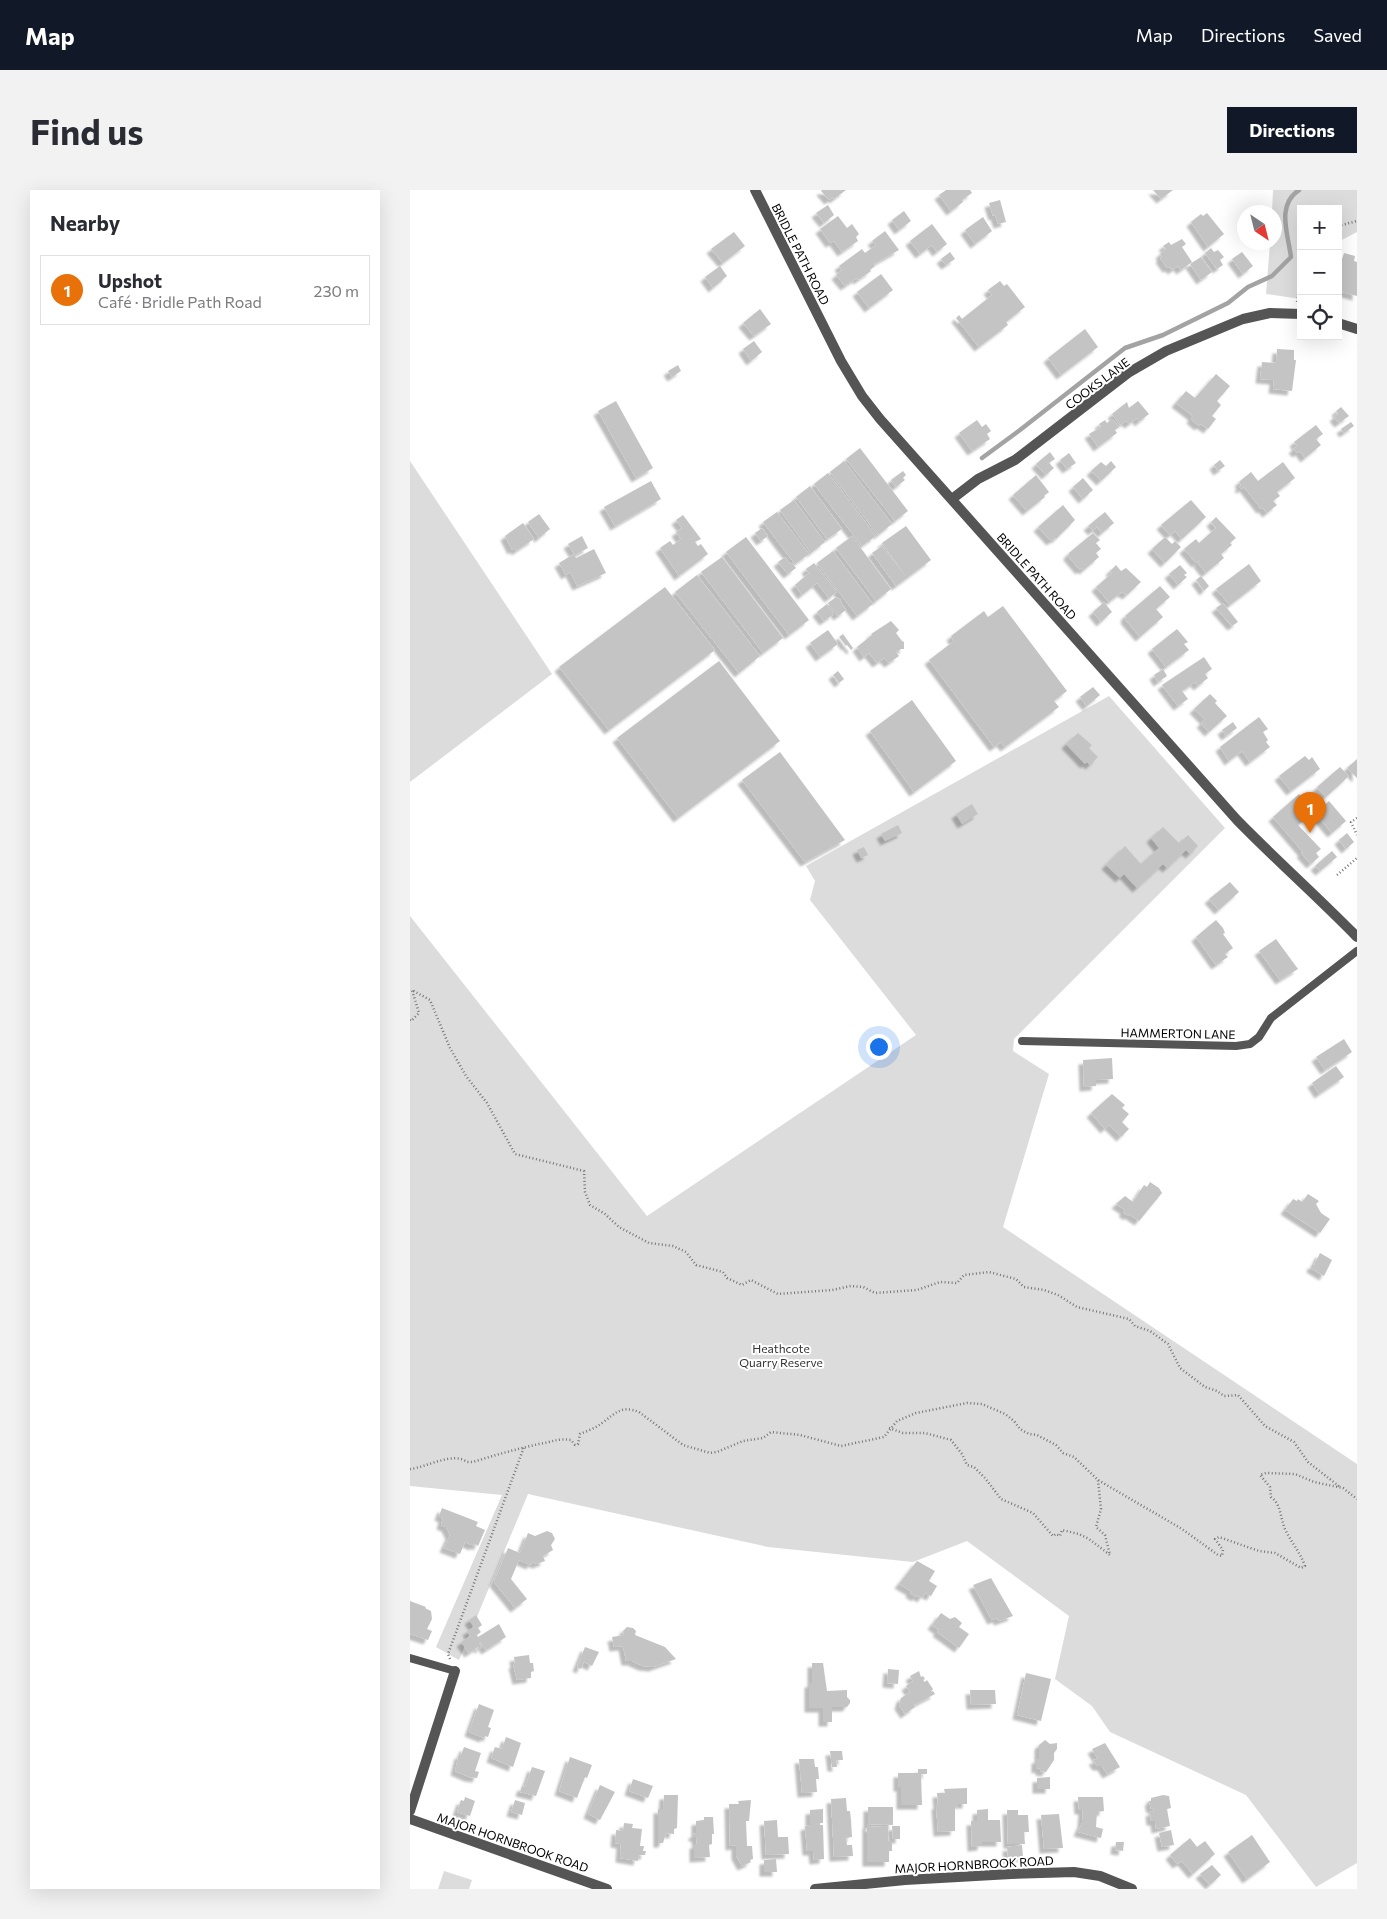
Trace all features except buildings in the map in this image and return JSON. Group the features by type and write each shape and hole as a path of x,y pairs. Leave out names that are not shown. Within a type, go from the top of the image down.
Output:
{"street":[{"name":"BRIDLE PATH ROAD","path":"755,190 841,361 862,396 880,419 1251,834 1357,936"},
{"name":"COOKS LANE","path":"952,499 978,479 1015,460 1128,373 1166,351 1243,319 1270,314 1297,313"},
{"path":"1342,324 1357,329"},
{"path":"410,1810 455,1671"},
{"name":"MAJOR HORNBROOK ROAD","path":"410,1819 607,1889"},
{"name":"MAJOR HORNBROOK ROAD","path":"815,1889 887,1885 1010,1874 1074,1872 1100,1876 1132,1889"}],"lane":[{"name":"HAMMERTON LANE","path":"1022,1041 1236,1046 1250,1044 1259,1036 1271,1018 1357,951"},
{"path":"410,1658 455,1671"}],"path":[{"path":"1342,225 1357,220"},
{"path":"1357,818 1352,822 1357,835"},
{"path":"1337,875 1357,858"},
{"path":"410,984 419,1013 410,1020"},
{"path":"412,990 430,1000 450,1048 466,1076 487,1103 515,1154 584,1171 586,1192 590,1205 627,1231 649,1243 673,1246 686,1252 696,1265 723,1272 727,1278 742,1285 751,1280 778,1294 832,1290 851,1286 863,1287 875,1293 917,1290 940,1282 957,1283 964,1275 989,1272 1016,1279 1024,1286 1051,1292 1077,1307 1129,1318 1135,1326 1150,1331 1168,1344 1180,1368 1204,1387 1217,1391 1224,1396 1238,1395 1265,1426 1294,1442 1308,1462 1341,1488"},
{"path":"410,1469 421,1468 442,1460 454,1459 473,1462 559,1438 571,1440 575,1445 578,1444 580,1434 601,1424 619,1410 631,1409 639,1412 683,1445 710,1453 743,1441 763,1438 771,1432 800,1435 841,1446 884,1437 889,1428 897,1421 916,1413 967,1403 982,1404 1005,1414 1024,1431 1037,1435 1074,1457 1098,1480 1182,1529 1222,1556 1223,1550 1215,1539 1219,1537 1259,1551 1275,1553 1301,1568 1305,1566 1301,1555 1286,1530 1277,1501 1271,1497 1270,1487 1260,1475 1266,1473 1295,1474 1314,1482 1344,1488 1357,1498"},
{"path":"889,1428 903,1433 925,1433 951,1440 962,1454 967,1465 974,1467 985,1478 1001,1499 1033,1512 1052,1536 1056,1534 1060,1536 1062,1530 1079,1534 1110,1555 1105,1535 1096,1527 1101,1509 1098,1480"},
{"path":"455,1671 448,1654 524,1447"}],"green space":[{"path":"1273,190 1357,190 1357,232 1342,240 1342,205 1297,205 1297,298 1266,294 1269,250 1282,250 1282,205 1272,205"},
{"path":"410,461 552,674 410,782"},
{"name":"Heathcote Quarry Reserve","path":"1109,696 1225,828 1014,1039 1013,1051 1049,1074 1003,1227 1357,1464 1357,1863 1316,1887 1246,1795 1110,1732 1092,1706 1055,1679 1069,1616 967,1541 913,1562 768,1547 528,1494 459,1660 436,1647 502,1495 410,1486 410,916 647,1216 916,1035 810,900 815,881 806,866"},
{"path":"444,1871 472,1880 469,1889 438,1889"}],"waterway":[{"path":"982,458 1125,348 1163,335 1228,303 1248,287 1272,276 1291,257 1286,230 1286,212 1292,196 1299,190"}],"place":[{"name":"Upshot","path":"1310,833"}]}
